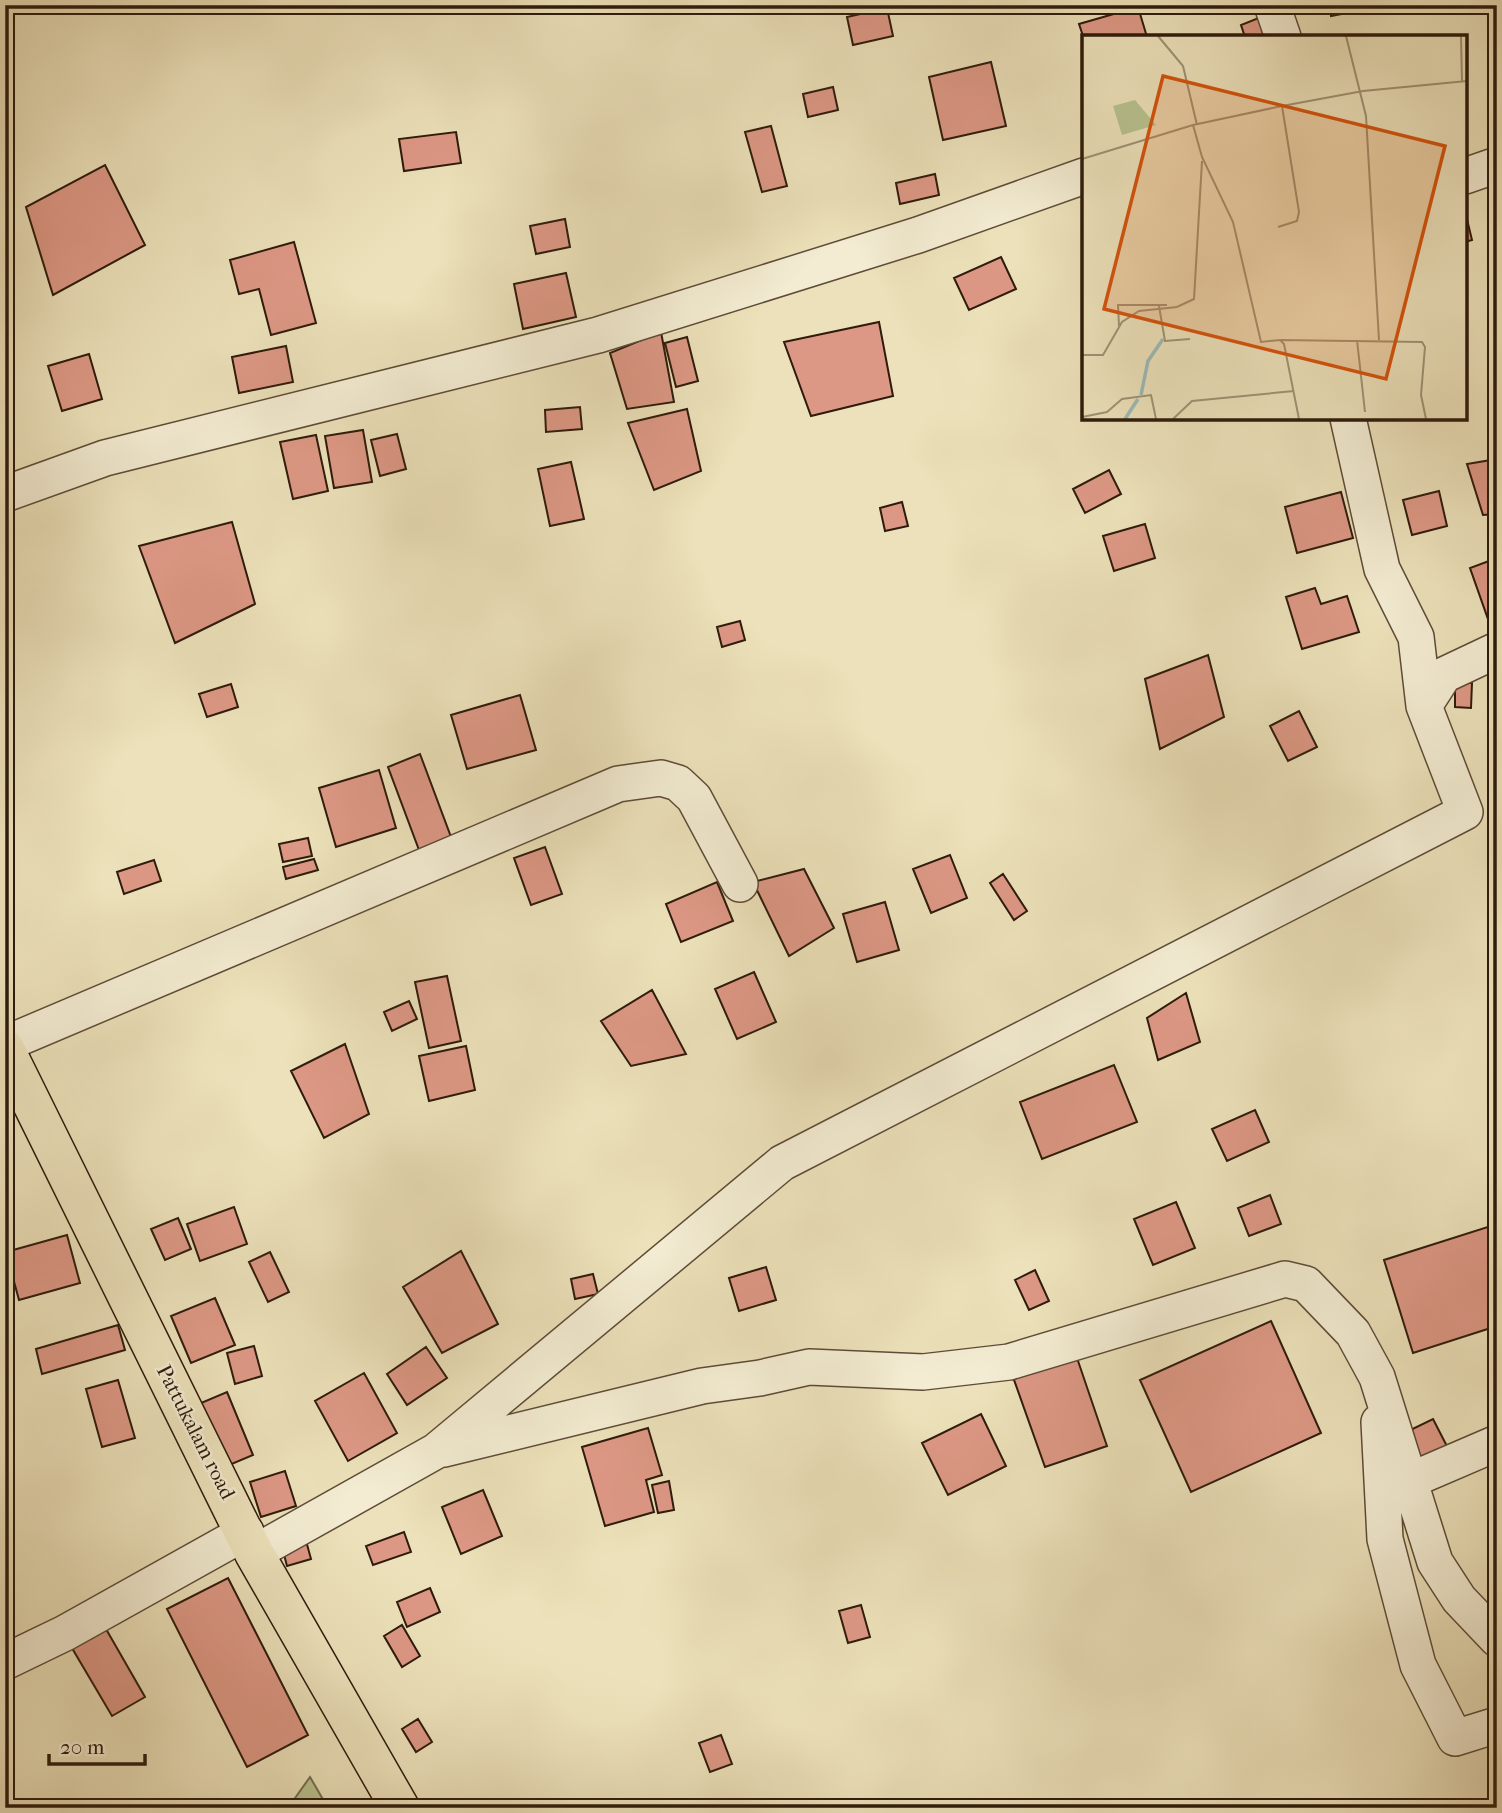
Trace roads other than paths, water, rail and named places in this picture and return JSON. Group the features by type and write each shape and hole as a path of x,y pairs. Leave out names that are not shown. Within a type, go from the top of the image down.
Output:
{"main road":[{"name":"Pattukalam road","path":"5,1049 250,1542 400,1808"}],"street":[{"path":"1272,5 1282,35"},
{"path":"1467,175 1497,165"},
{"path":"5,494 105,458 598,335 918,235 1082,177"},
{"path":"436,1451 782,1163 1465,812 1424,706 1416,637 1382,569 1348,420"},
{"path":"1424,706 1444,675 1497,650"},
{"path":"5,1044 618,784 661,778 678,783 694,798 740,884"},
{"path":"5,1662 436,1451 702,1386 760,1378 809,1367 923,1372 1009,1362 1285,1279 1306,1284 1353,1333 1377,1377 1397,1490 1435,1562 1460,1599 1497,1639"},
{"path":"1397,1490 1497,1443"},
{"path":"1397,1490 1385,1539 1418,1665 1455,1738 1497,1725"}]}
